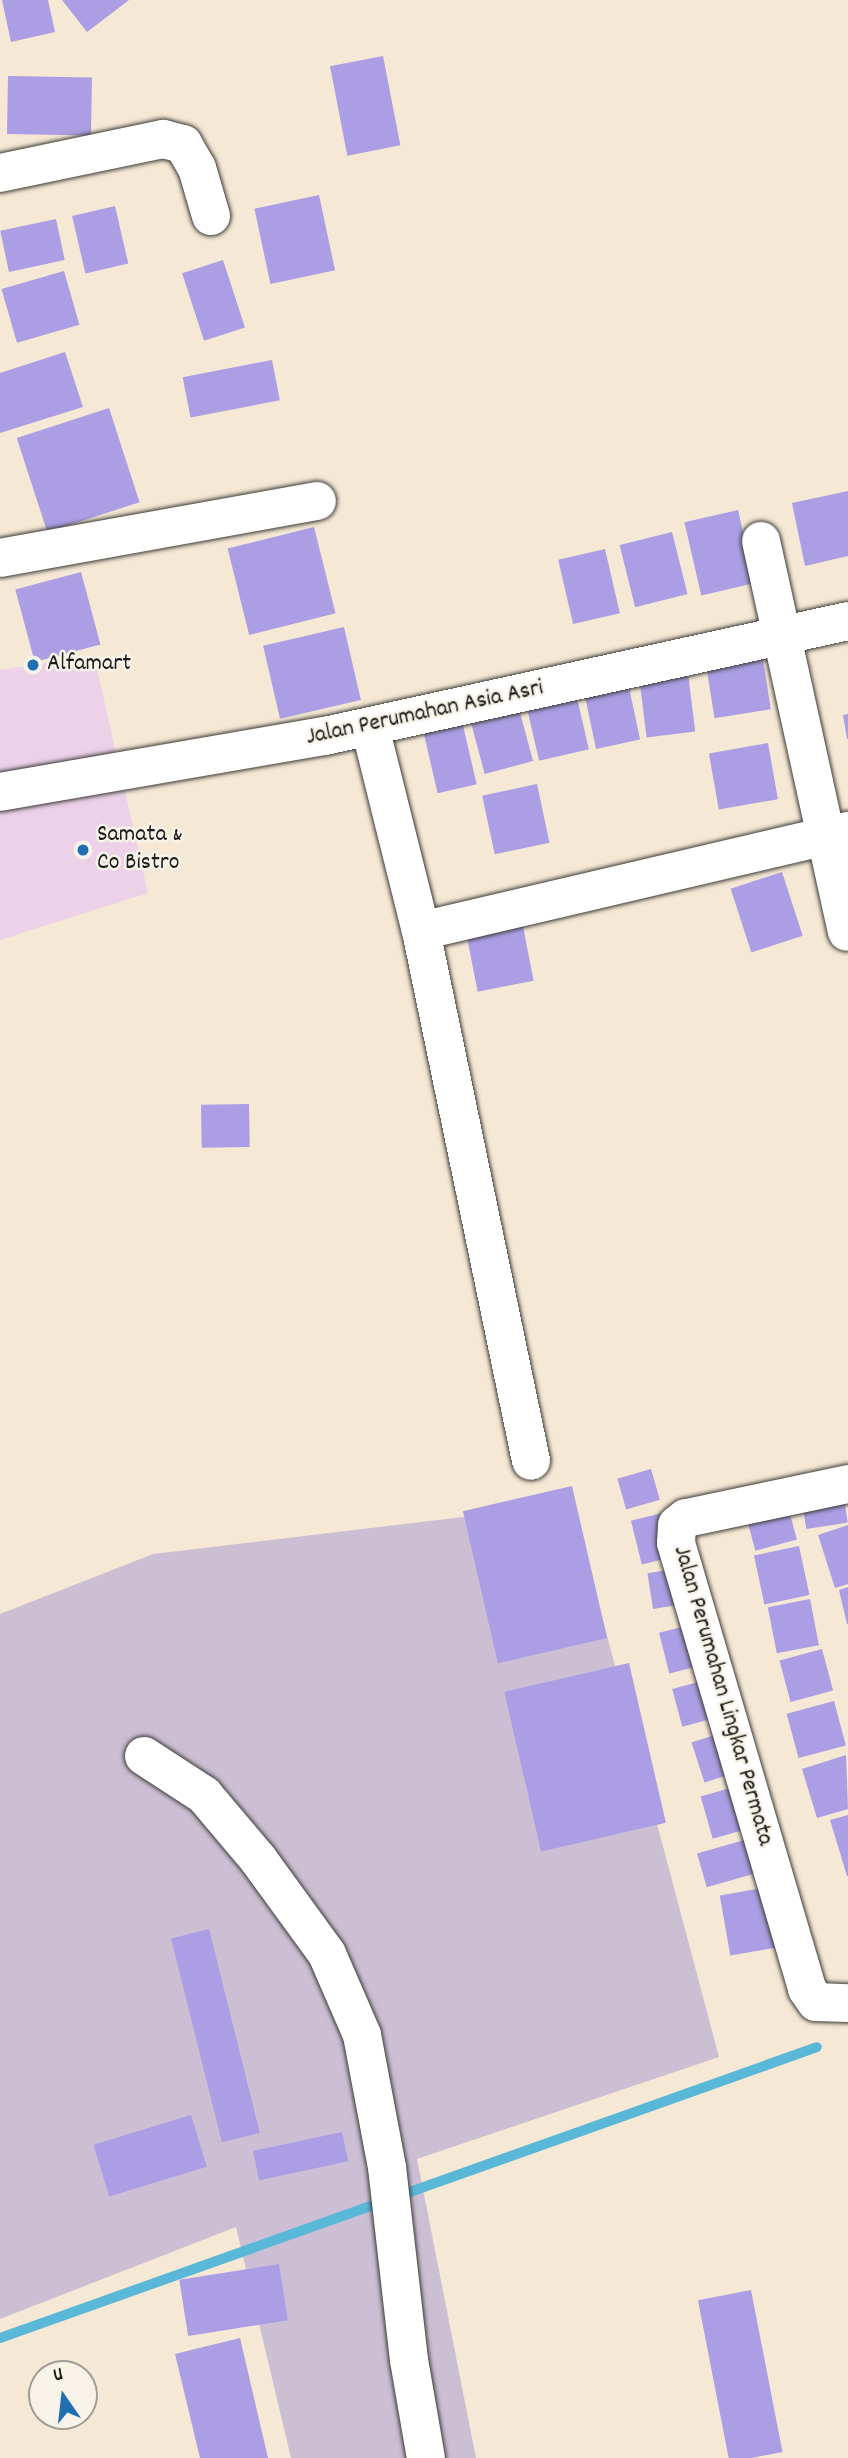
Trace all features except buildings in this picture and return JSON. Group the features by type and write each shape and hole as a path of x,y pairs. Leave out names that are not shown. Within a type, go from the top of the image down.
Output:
{"street":[{"path":"0,173 163,139 183,144 198,168 211,216"},
{"path":"0,558 317,501"},
{"path":"761,541 836,833 847,932"},
{"name":"Jalan Perumahan Asia Asri","path":"0,792 370,727 848,621"},
{"path":"370,727 421,931 531,1461"},
{"path":"421,931 836,833"},
{"name":"Jalan Perumahan Lingkar Permata","path":"848,1484 686,1518 677,1525 676,1543 804,1981 816,2002 848,2003"},
{"path":"144,1756 204,1795 258,1859 327,1954 362,2035 387,2167 409,2360 426,2458"}],"shaded area":[{"path":"94,656 148,893 0,940 0,670"},
{"path":"572,1504 719,2057 417,2159 476,2458 291,2458 236,2227 0,2319 0,1614 153,1554"}],"waterway":[{"path":"0,2338 817,2047"}],"place":[{"name":"Alfamart","path":"33,665"},
{"name":"Samata & Co Bistro","path":"83,850"}]}
